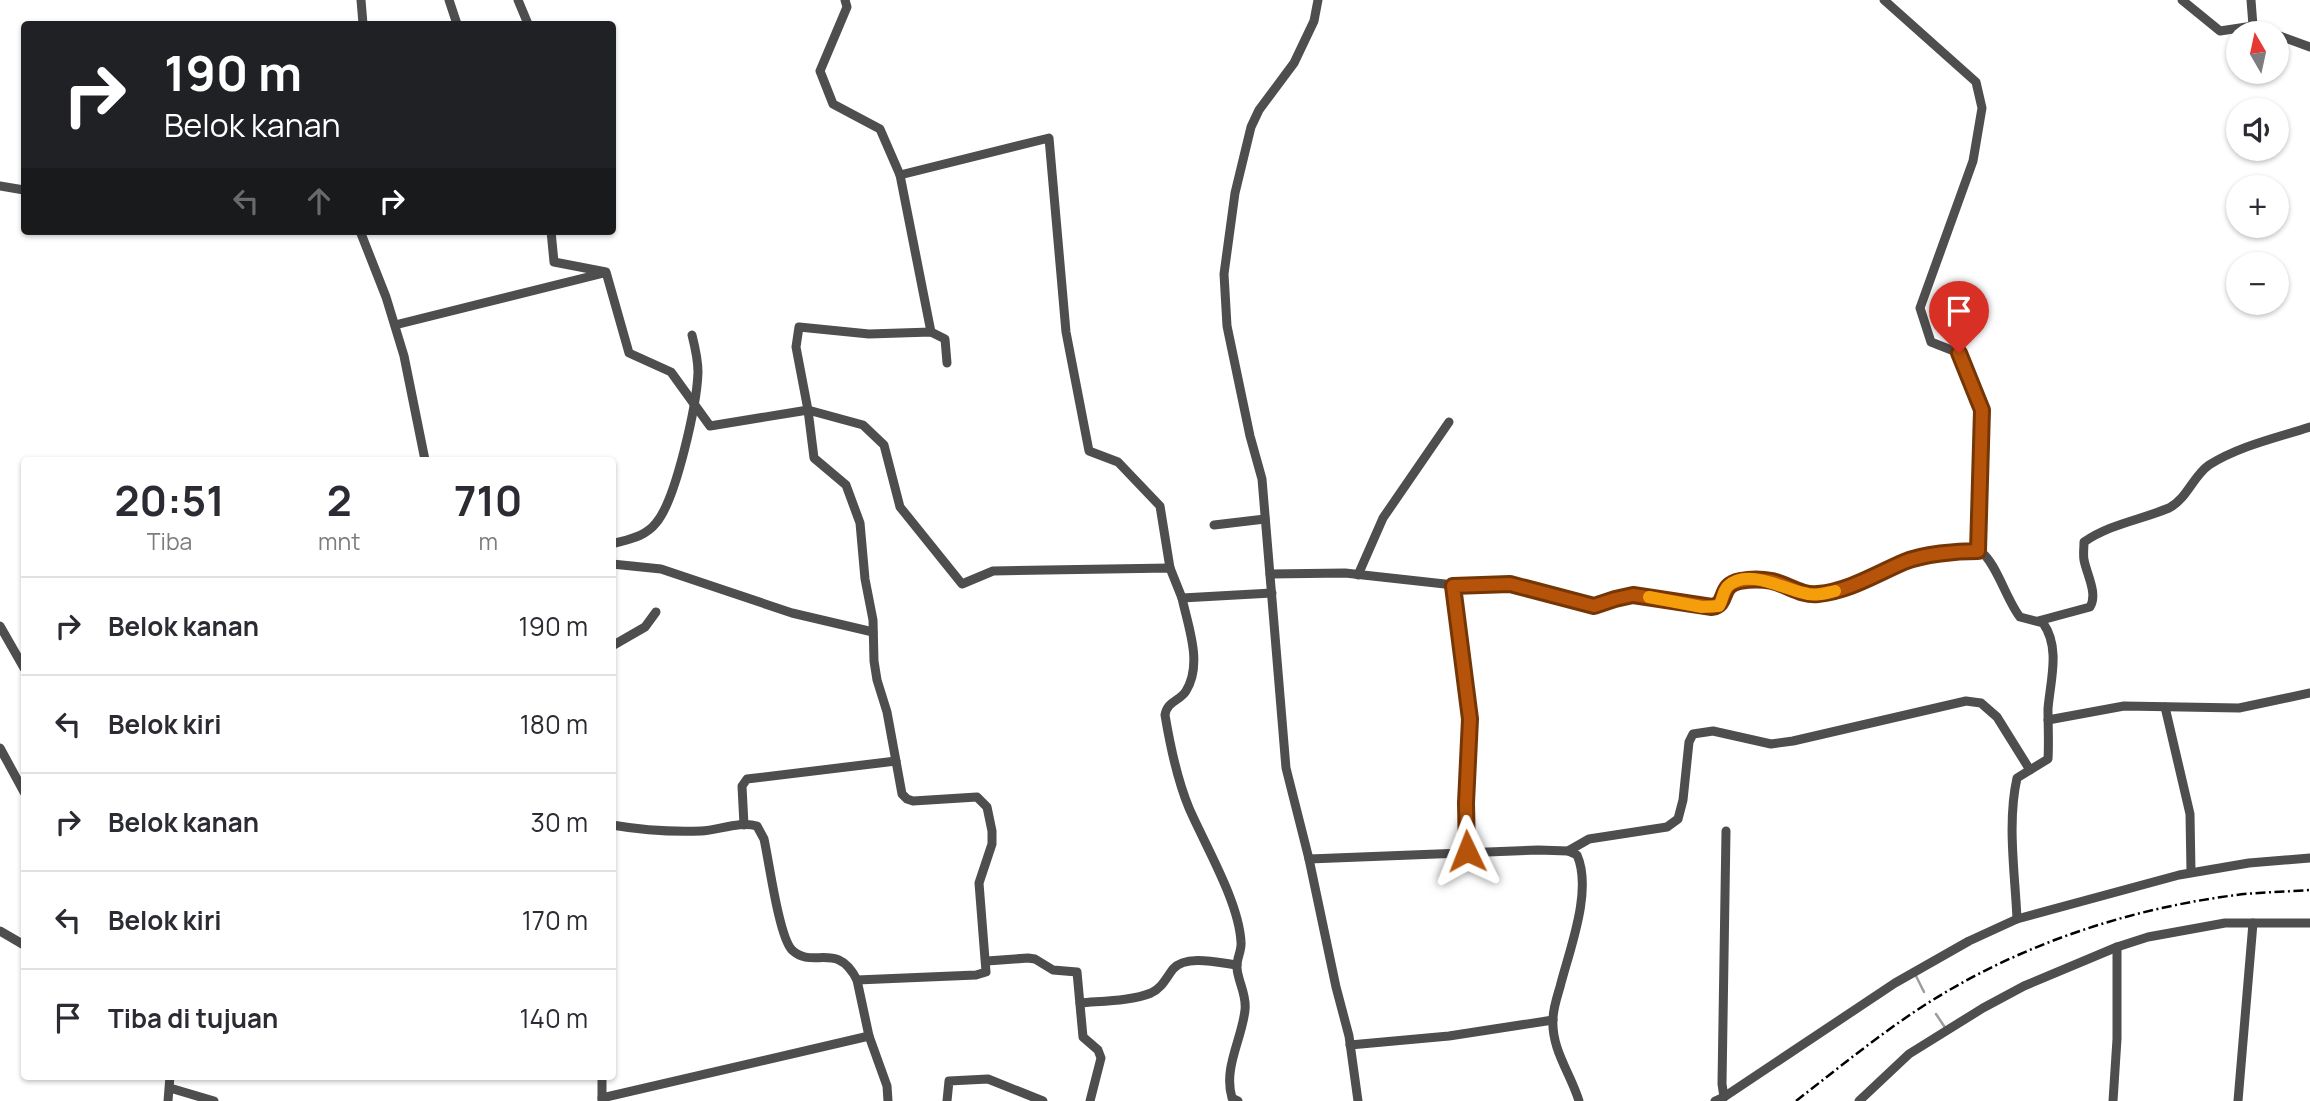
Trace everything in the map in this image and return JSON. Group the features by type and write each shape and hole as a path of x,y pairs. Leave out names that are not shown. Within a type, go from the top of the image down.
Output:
{"street":[{"path":"361,0 363,21"},
{"path":"449,0 456,21"},
{"path":"518,0 527,21"},
{"path":"845,0 846,6 820,71 833,104 880,129 900,175 932,332"},
{"path":"1318,0 1314,21 1294,63 1259,110 1251,127 1235,194 1224,274 1227,326 1250,436 1262,479 1286,768 1350,1045 1358,1101"},
{"path":"1884,0 1976,82 1982,108 1973,161 1920,308 1931,342 1959,353 1982,410 1978,551"},
{"path":"2182,0 2220,31 2226,30"},
{"path":"2251,0 2253,21"},
{"path":"2289,39 2310,47"},
{"path":"900,175 1049,138 1066,332 1088,451 1118,462 1160,506 1170,568 1182,598 1193,647 1189,684 1182,696 1168,706 1165,715 1187,803 1222,879 1239,927 1241,942 1237,965 1245,1004 1231,1068 1230,1095 1238,1101"},
{"path":"0,186 21,190"},
{"path":"361,235 404,356 424,457"},
{"path":"551,235 554,262 606,272"},
{"path":"606,272 629,353 671,372 710,426 808,410 863,425 884,445 900,507 962,584 993,571 1170,568"},
{"path":"395,325 606,272"},
{"path":"857,980 986,972 979,883 992,844 991,820 987,807 977,797 913,801 902,794 887,712 876,671 860,523 846,485 814,458 796,347 799,327 869,334 932,332 944,339 947,363"},
{"path":"616,543 641,536 662,515 682,458 694,404 698,372 692,335"},
{"path":"1358,575 1383,518 1449,422"},
{"path":"2038,621 2090,607 2093,603 2083,557 2084,542 2099,531 2171,507 2206,467 2232,453 2310,427"},
{"path":"1214,525 1265,519"},
{"path":"1270,574 1358,575 1453,586 1510,584 1594,606 1633,595 1712,607 1719,606 1729,585 1742,580 1772,581 1807,594 1818,594 1854,584 1913,559 1978,551 1988,558 2020,617 2043,623 2051,640 2053,667 2048,720 2048,759 2017,778 2014,791 2013,838 2017,919"},
{"path":"616,564 661,569 792,613 873,632"},
{"path":"1453,586 1470,719 1467,851"},
{"path":"1182,598 1272,593"},
{"path":"616,644 645,627 656,612"},
{"path":"0,626 21,663"},
{"path":"2048,720 2124,706 2239,708 2310,694"},
{"path":"1568,851 1589,839 1667,827 1678,818 1683,800 1689,742 1693,734 1713,731 1771,744 1782,743 1966,701 1981,703 1997,717 2030,770"},
{"path":"2165,707 2190,814 2192,872"},
{"path":"0,748 21,786"},
{"path":"744,825 742,786 747,779 896,761"},
{"path":"616,826 688,831 757,826 764,839 782,931 789,947 800,956 839,959 853,972 857,980 869,1036 882,1069 888,1101"},
{"path":"1719,1099 1722,1084 1726,831"},
{"path":"1309,859 1467,851 1568,851 1577,855 1580,862 1582,896 1553,1020 1561,1062 1574,1083 1579,1101"},
{"path":"1719,1099 1895,983 1969,941 2017,919 2192,872 2249,863 2310,858"},
{"path":"2238,1101 2253,923"},
{"path":"1859,1101 1909,1054 1955,1024 2024,986 2117,947 2148,937 2202,926 2310,923"},
{"path":"0,931 21,943"},
{"path":"2113,1101 2117,1039 2117,947"},
{"path":"987,961 1028,958 1035,959 1053,970 1076,970 1083,1037 1098,1050 1101,1058 1090,1101"},
{"path":"1080,1003 1149,994 1160,987 1177,965 1184,963 1237,965"},
{"path":"1350,1045 1462,1034 1553,1020"},
{"path":"602,1080 602,1100 869,1036"},
{"path":"947,1101 949,1081 988,1079 1043,1101"},
{"path":"168,1101 170,1080"},
{"path":"170,1088 214,1101"}],"waterway":[{"path":"1916,976 1924,992"},
{"path":"1936,1014 1946,1029"}],"railway":[{"path":"1796,1101 1926,1004 1980,973 2050,942 2160,908 2245,894 2310,890"}],"slow traffic":[{"path":"1649,597 1702,607 1719,606 1725,589 1742,580 1772,581 1807,594 1835,591"}],"route":[{"path":"1467,851 1466,803 1471,736 1464,655 1453,586 1510,584 1594,606 1633,595 1712,607 1719,606 1729,585 1742,580 1772,581 1807,594 1818,594 1835,591 1913,559 1978,551 1982,410 1959,353"}]}
